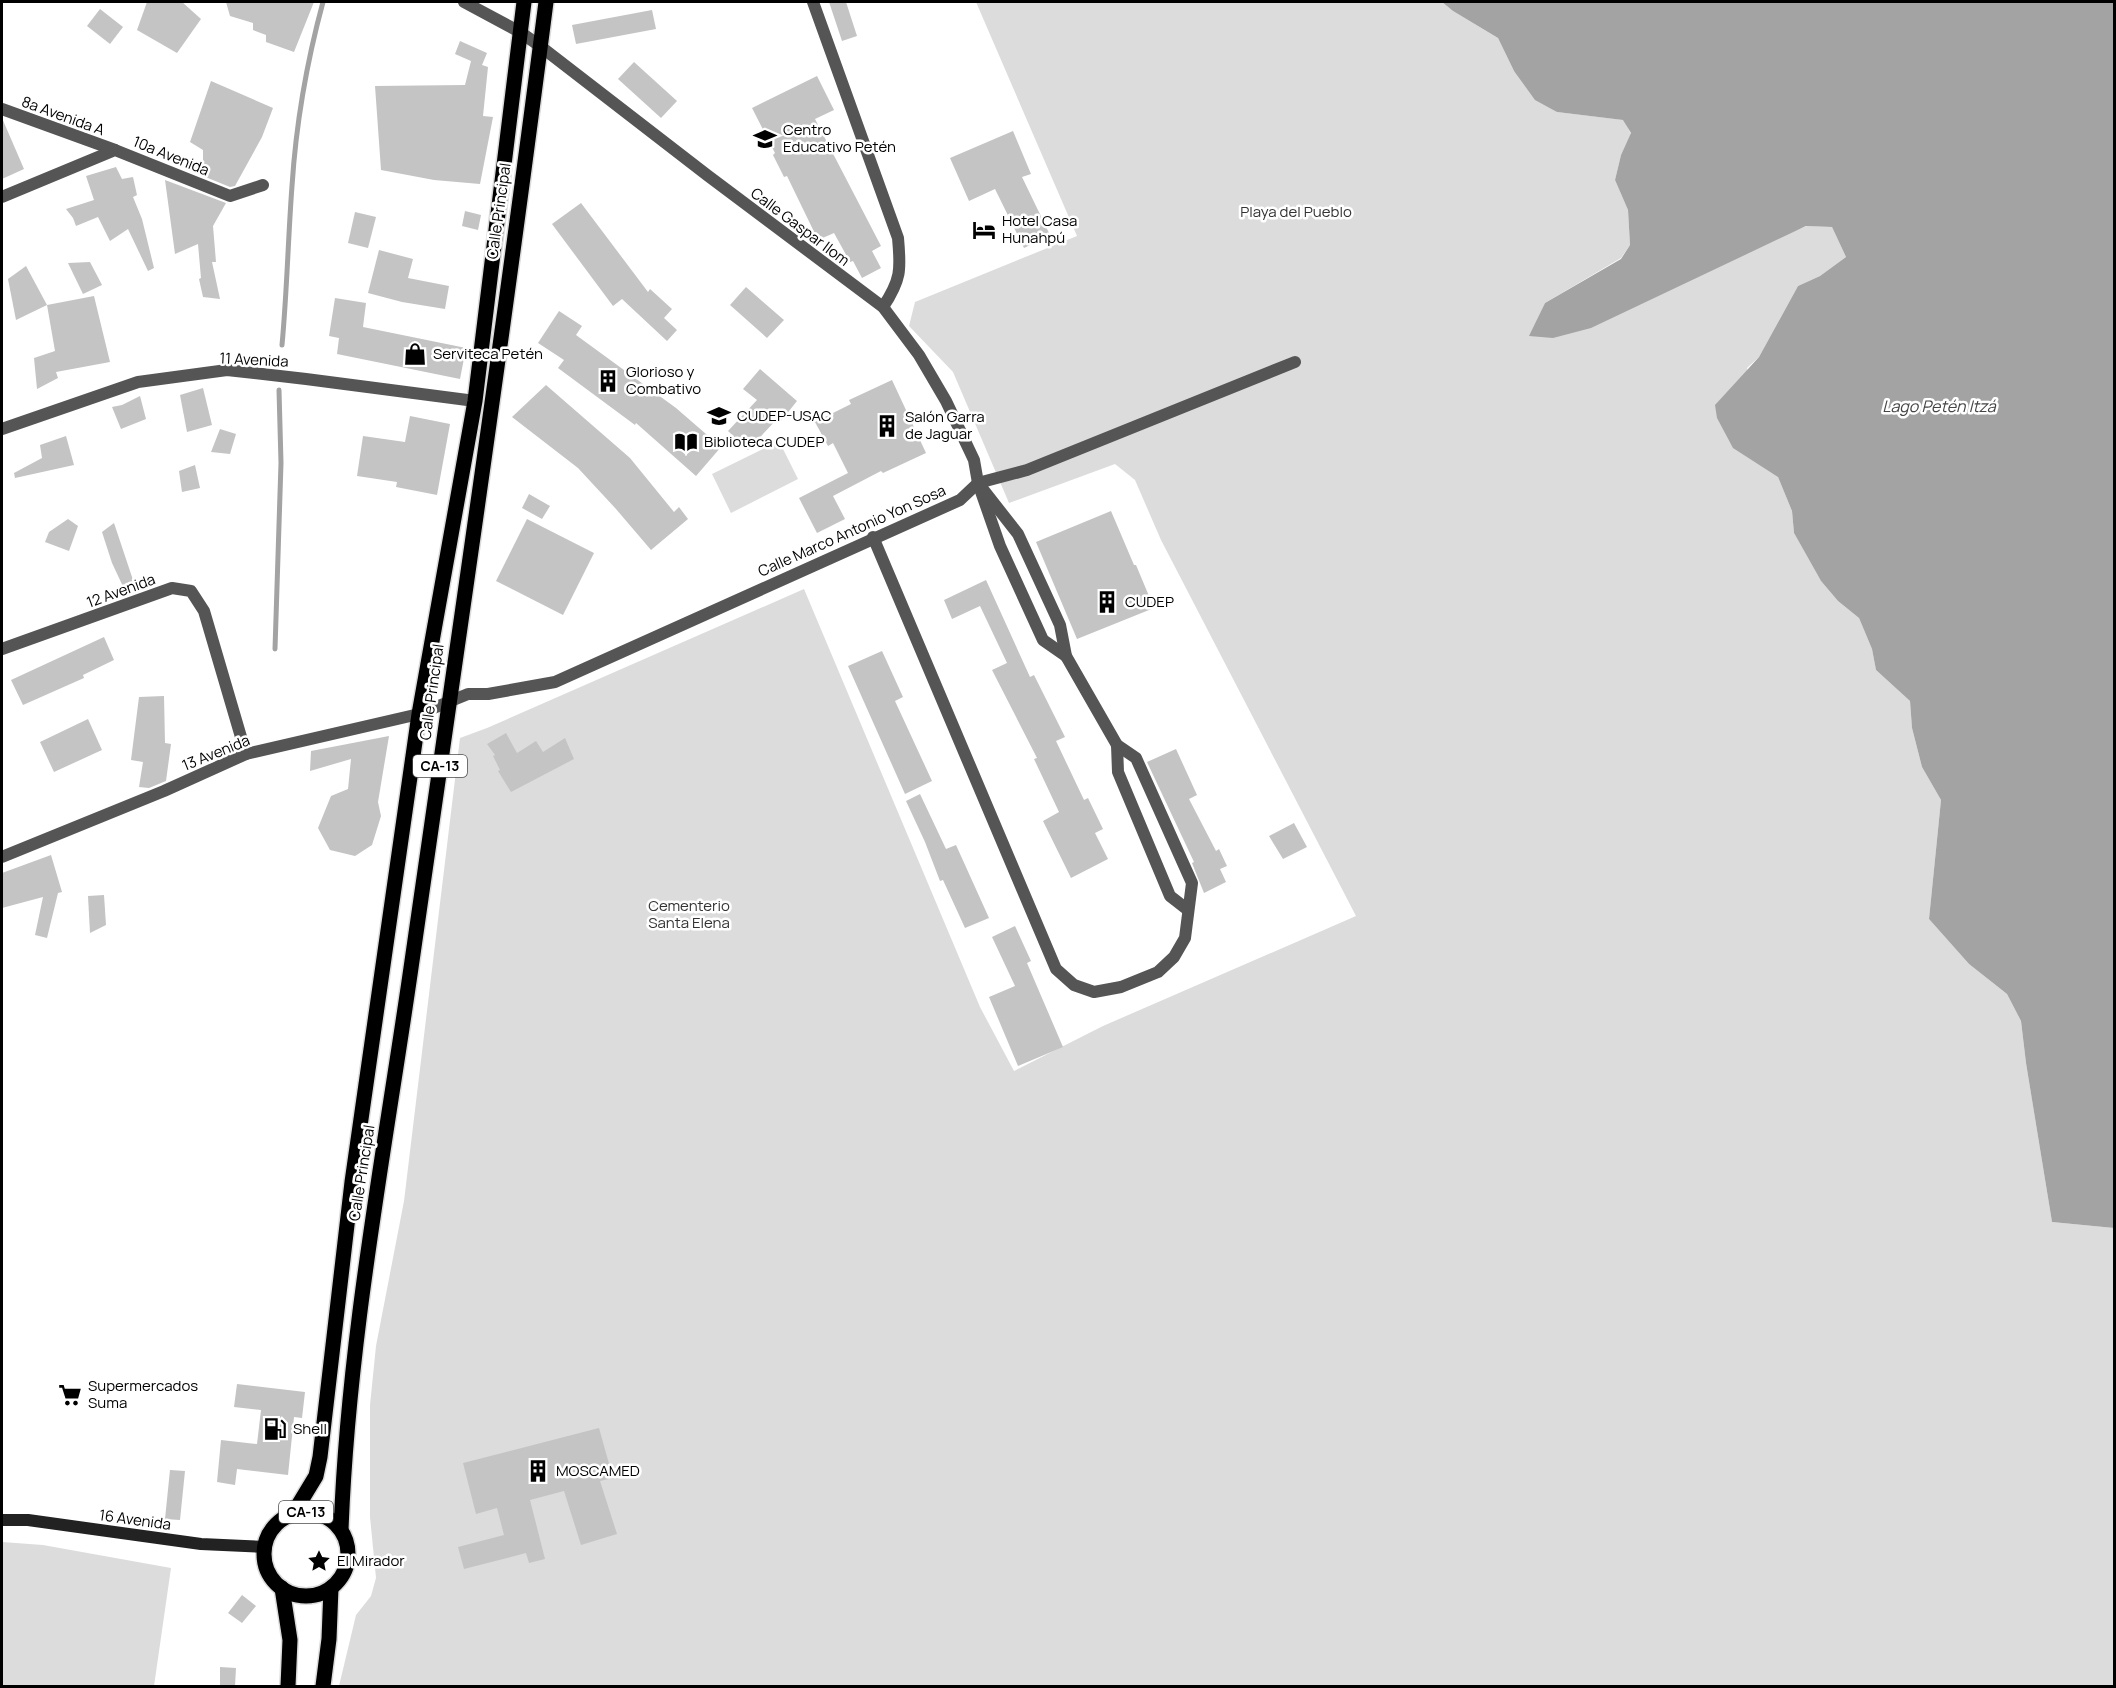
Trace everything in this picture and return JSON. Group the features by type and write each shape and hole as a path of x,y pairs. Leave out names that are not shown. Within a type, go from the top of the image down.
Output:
{"main road":[{"name":"Calle Principal","path":"293,1514 316,1476 320,1457 352,1182 419,714 475,401 524,2"},
{"name":"Calle Principal","path":"341,1530 344,1461 362,1289 394,1085 546,2"},
{"name":"CA-13","path":"265,1547 274,1527 293,1514 306,1512 319,1514 331,1521 341,1530 346,1540 348,1561 339,1580 331,1588"},
{"name":"16 Avenida","path":"2,1520 28,1520 201,1544 265,1547"},
{"path":"265,1547 268,1570 282,1588 294,1594 307,1596 320,1594 331,1588"},
{"path":"282,1588 290,1640 288,1686"},
{"path":"323,1686 329,1639 331,1588"}],"street":[{"name":"Calle Gaspar Ilom","path":"465,2 520,32 540,46 706,175 883,307 919,355 946,401 974,460 978,483 1000,546 1043,640 1066,656"},
{"path":"813,2 898,238 900,262 896,288 883,307"},
{"name":"8a Avenida A","path":"2,109 115,150"},
{"name":"10a Avenida","path":"2,197 115,150 230,196 264,185"},
{"name":"Calle Marco Antonio Yon Sosa","path":"449,700 468,694 488,694 555,682 873,537 960,500 978,483 1028,470 1295,362"},
{"name":"11 Avenida","path":"2,429 138,382 227,370 306,378 475,401"},
{"path":"873,537 1056,969 1074,985 1094,993 1121,987 1158,972 1174,957 1185,938 1191,883 1136,758 1117,745 1066,656 1060,625 1018,534 978,483"},
{"name":"12 Avenida","path":"2,649 172,588 191,591 204,611 246,754"},
{"name":"13 Avenida","path":"2,857 164,791 246,754 419,714 449,700"},
{"path":"1117,745 1118,772 1170,896 1188,910"}],"green space":[{"path":"976,2 1442,2 1498,38 1514,71 1557,112 1624,120 1631,134 1621,155 1615,180 1628,210 1630,245 1621,258 1545,303 1530,336 1807,226 1832,227 1846,257 1820,276 1798,286 1759,357 1747,368 1778,477 1792,511 1794,533 1821,581 1838,601 1859,618 1872,649 1876,670 1910,701 1912,728 1922,767 1941,800 1929,919 1969,964 2007,994 2021,1021 2052,1222 2114,1228 2114,1686 339,1686 356,1615 371,1596 376,1578 370,1517 370,1405 376,1346 404,1201 460,738 804,589 980,1007 1014,1071 1103,1026 1356,916 1161,540 1135,480 1115,464 1009,503 953,372 909,326 915,302 1077,236"},
{"path":"779,441 798,479 731,513 712,474"},
{"path":"2,1542 43,1545 171,1568 154,1686 2,1686"}],"water":[{"name":"Lago Petén Itzá","path":"1442,2 2114,2 2114,1228 2052,1222 2021,1021 2007,994 1969,964 1929,919 1941,800 1922,767 1912,728 1910,701 1876,670 1872,649 1859,618 1838,601 1821,581 1794,533 1792,511 1778,477 1733,448 1717,418 1715,405 1759,357 1798,286 1820,276 1846,257 1832,227 1806,226 1591,328 1553,338 1529,336 1545,303 1621,259 1630,245 1628,210 1615,180 1621,155 1631,133 1623,120 1557,112 1535,100 1514,71 1498,38"}],"building":[{"path":"147,2 182,2 201,19 177,53 137,30"},
{"path":"226,2 314,2 294,52 266,42 266,35 253,30 253,23 230,16"},
{"path":"829,2 846,2 857,36 842,41"},
{"path":"100,9 123,27 110,44 87,26"},
{"path":"652,10 656,29 576,44 572,25"},
{"path":"460,41 487,53 482,65 488,67 483,116 493,117 480,184 434,180 381,170 375,86 465,85 471,61 455,54"},
{"path":"634,62 677,101 661,118 618,79"},
{"path":"817,76 834,110 815,119 881,246 872,251 881,268 862,278 834,233 818,240 787,176 784,177 773,155 775,153 752,108"},
{"path":"211,81 273,108 262,137 235,186 230,187 203,176 203,150 190,142"},
{"path":"2,118 24,169 2,179"},
{"path":"1013,131 1031,174 1022,177 1050,235 1024,248 995,189 969,201 950,158"},
{"path":"116,167 122,179 133,177 137,195 133,197 142,219 154,268 148,271 128,229 110,241 98,217 76,226 66,209 94,200 86,176"},
{"path":"165,180 226,203 213,226 216,262 212,262 220,299 203,297 199,279 201,278 198,244 175,254"},
{"path":"581,203 648,292 650,289 672,309 664,318 677,330 667,341 622,299 613,306 552,224"},
{"path":"465,211 481,215 478,230 462,226"},
{"path":"355,212 376,217 368,248 348,243"},
{"path":"379,250 413,259 408,278 449,286 445,309 402,302 368,293"},
{"path":"90,262 102,285 83,294 68,263"},
{"path":"26,266 47,305 16,320 8,279"},
{"path":"746,287 784,320 767,338 730,305"},
{"path":"94,296 110,362 56,372 58,378 37,389 34,358 55,351 47,305"},
{"name":"Serviteca Petén","path":"335,298 366,303 363,327 466,348 460,379 337,354 339,338 329,336"},
{"path":"559,311 582,326 576,335 676,408 721,447 696,476 636,423 635,425 558,368 564,360 538,343"},
{"path":"760,369 797,401 781,421 778,418 748,450 728,431 757,400 743,389"},
{"path":"892,380 926,453 883,473 881,471 833,496 845,519 817,533 799,498 848,473 833,443 828,446 815,422 851,404 849,400"},
{"path":"546,385 630,458 674,512 679,507 688,519 651,550 578,468 512,417"},
{"path":"203,388 212,425 187,432 180,395"},
{"path":"140,396 146,419 121,429 112,407"},
{"path":"410,416 450,424 437,495 396,487 397,482 357,476 363,436 405,442"},
{"path":"220,429 236,434 230,454 211,452"},
{"path":"66,436 74,465 15,478 14,473 42,458 40,445"},
{"path":"195,465 200,488 182,492 179,471"},
{"path":"529,494 550,506 542,519 522,508"},
{"path":"1111,511 1154,608 1077,639 1036,542"},
{"path":"68,519 78,526 69,551 45,542 49,532"},
{"path":"527,519 594,553 563,615 496,581"},
{"path":"114,523 137,592 127,595 112,563 102,532"},
{"path":"986,580 1030,677 1034,675 1065,737 1056,741 1084,800 1088,798 1103,829 1095,833 1108,859 1071,878 1043,821 1059,812 1034,759 1037,758 992,670 1007,663 980,606 952,619 944,600"},
{"path":"104,637 114,660 83,675 84,678 23,705 11,680"},
{"path":"882,651 903,697 895,701 932,781 905,794 848,666"},
{"path":"164,696 165,743 171,744 166,781 149,788 139,787 143,762 131,760 139,697"},
{"path":"88,719 102,750 54,772 40,742"},
{"path":"506,733 517,753 536,741 543,752 565,738 574,759 511,792 498,771 500,770 493,756 495,755 487,744"},
{"path":"389,736 378,802 381,816 372,845 355,856 330,850 318,828 331,796 348,789 351,759 310,771 311,751"},
{"path":"1176,749 1197,795 1189,799 1216,851 1219,849 1227,866 1220,869 1226,882 1204,893 1192,863 1194,862 1147,762"},
{"path":"920,794 946,849 956,845 989,918 965,928 943,880 940,881 906,801"},
{"path":"1294,823 1307,847 1283,859 1269,836"},
{"path":"51,855 62,892 58,893 47,938 35,935 43,897 2,908 2,873"},
{"path":"104,895 106,925 90,933 88,896"},
{"path":"1015,926 1031,961 1027,963 1063,1047 1018,1066 989,997 1015,986 992,937"},
{"name":"Shell","path":"237,1384 305,1392 302,1418 294,1417 288,1475 237,1469 235,1485 217,1482 221,1440 257,1444 261,1410 234,1407"},
{"path":"599,1428 613,1478 600,1481 617,1534 581,1545 564,1491 530,1500 545,1559 529,1563 526,1553 464,1569 458,1547 504,1535 497,1508 476,1514 463,1463"},
{"path":"170,1470 185,1471 180,1520 165,1519"},
{"path":"242,1595 256,1606 242,1623 228,1613"},
{"path":"220,1667 236,1668 235,1686 220,1686"}],"waterway":[{"path":"282,345 296,139 307,70 323,2"},
{"path":"275,649 281,463 279,390"}],"place":[{"name":"Centro Educativo Petén","path":"765,139"},
{"name":"Hotel Casa Hunahpú","path":"984,230"},
{"name":"Serviteca Petén","path":"415,354"},
{"name":"Glorioso y Combativo","path":"608,381"},
{"name":"CUDEP-USAC","path":"719,416"},
{"name":"Salón Garra de Jaguar","path":"887,426"},
{"name":"Biblioteca CUDEP","path":"686,442"},
{"name":"CUDEP","path":"1107,602"},
{"name":"Supermercados Suma","path":"70,1395"},
{"name":"Shell","path":"275,1429"},
{"name":"MOSCAMED","path":"538,1471"},
{"name":"El Mirador","path":"319,1561"}],"park label":[{"name":"Playa del Pueblo","path":"1296,212"},
{"name":"Cementerio Santa Elena","path":"689,914"}]}
